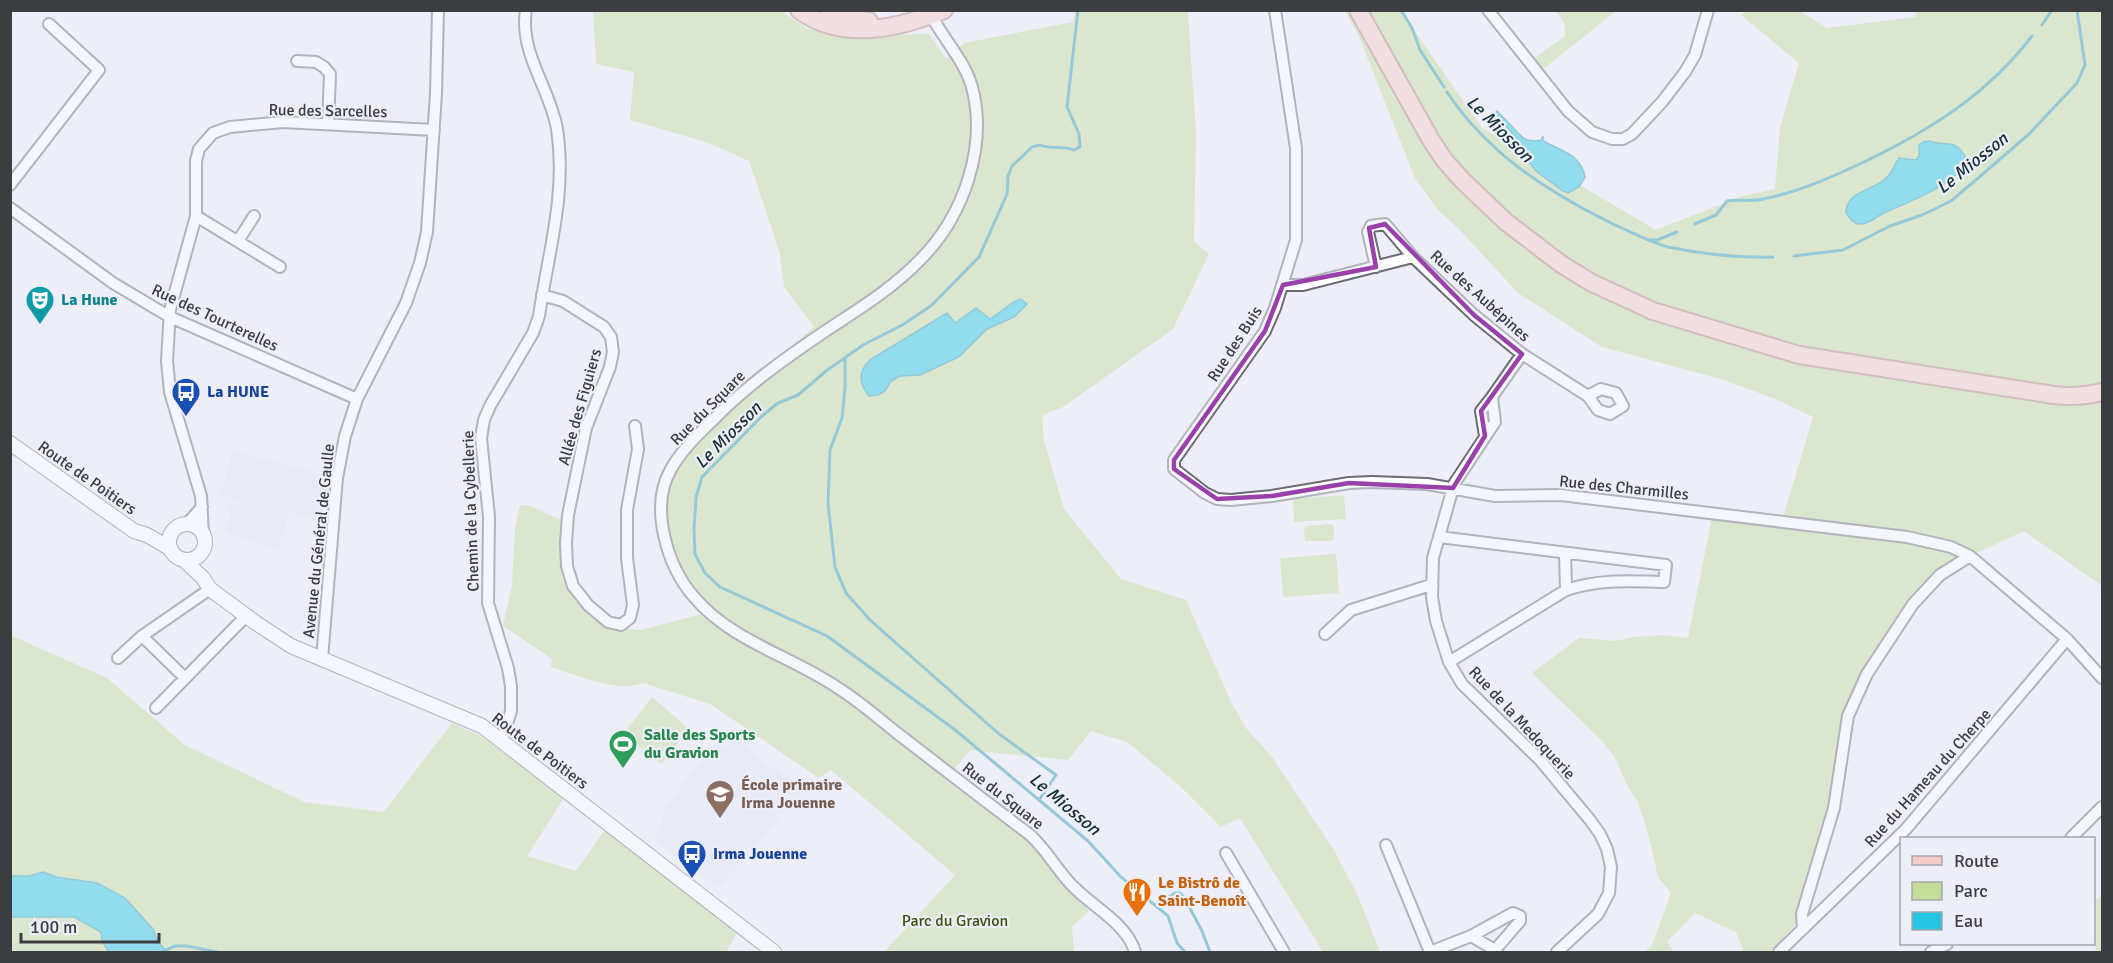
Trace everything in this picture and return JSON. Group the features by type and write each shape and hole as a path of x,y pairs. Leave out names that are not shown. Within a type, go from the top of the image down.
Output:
{"main road":[{"path":"799,10 814,20 841,29 874,29 909,22 939,12"},
{"path":"828,10 858,20 909,22"},
{"path":"1358,10 1445,161 1480,199 1506,222 1561,264 1592,283 1653,311 1799,355 2054,395 2089,395 2103,392"}],"street":[{"name":"Avenue du Général de Gaulle","path":"322,659 337,478 345,436 357,399 406,303 420,263 427,232 434,130 438,10"},
{"name":"Chemin de la Cybellerie","path":"502,740 512,711 511,686 508,668 488,603 489,517 481,438 483,420 533,333 539,316 559,208 561,181 560,155 552,105 527,46 524,22 526,10"},
{"name":"Rue des Buis","path":"1272,496 1217,499 1205,493 1174,469 1174,460 1265,331 1283,285 1296,240 1296,148 1275,10"},
{"path":"1488,10 1568,111 1592,132 1612,139 1623,139 1632,134 1662,102 1685,72 1695,55 1708,10"},
{"name":"Rue du Square","path":"939,12 937,27 967,76 974,99 972,173 958,206 931,248 896,282 770,370 729,403 679,457 669,471 663,492 661,513 665,539 670,558 680,578 692,596 714,618 735,633 839,688 1029,834 1043,847 1068,882 1126,934 1135,952"},
{"path":"10,185 99,70 49,24"},
{"path":"297,61 316,62 330,74 328,124"},
{"name":"Rue des Sarcelles","path":"196,216 196,161 199,149 213,133 222,129 283,122 434,130"},
{"name":"Rue des Tourterelles","path":"10,208 113,283 170,317 357,399"},
{"path":"202,507 170,539 171,549 184,560 197,557 205,545 202,507 201,496 170,392 167,361 170,310 196,216 279,267"},
{"path":"238,241 254,216"},
{"name":"Rue des Aubépines","path":"1376,267 1368,232 1369,228 1382,223 1388,226 1413,257 1474,315 1522,354 1588,396"},
{"name":"Rue des Aubépines","path":"1283,285 1303,285 1413,257"},
{"name":"Allée des Figuiers","path":"542,295 563,301 604,327 611,337 613,352 610,367 586,428 568,515 566,543 567,566 573,586 588,605 608,622 621,625 630,618 633,605 627,558 627,510 638,449 635,426"},
{"name":"Rue de la Medoquerie","path":"1522,354 1492,397 1495,422 1464,466 1453,488 1433,558 1431,585 1436,621 1449,662 1469,693 1540,760 1590,820 1600,834 1606,849 1611,867 1608,893 1598,914 1557,952"},
{"name":"Route de Poitiers","path":"10,443 134,531 147,535 171,549"},
{"name":"Rue des Charmilles","path":"1272,496 1313,488 1372,482 1427,484 1495,496 1561,495 1896,536 1951,547 1970,556"},
{"path":"181,527 196,527 203,535"},
{"name":"Route de Poitiers","path":"147,535 181,527"},
{"path":"1439,537 1666,565 1664,582 1587,583 1566,590 1449,662"},
{"path":"118,658 207,584 202,552"},
{"path":"1564,553 1566,590"},
{"path":"1803,929 1802,914 1834,808 1848,716 1867,674 1913,604 1940,575 1970,556 2067,639 2103,678"},
{"name":"Route de Poitiers","path":"184,560 207,584 246,616 291,646 482,726 774,952"},
{"path":"1325,634 1351,610 1431,585"},
{"path":"156,708 246,616"},
{"path":"142,636 185,678"},
{"name":"Rue du Hameau du Cherpe","path":"1779,952 1906,829 2067,639"},
{"path":"2072,837 2103,807"},
{"path":"1386,845 1430,952 1471,936 1513,914 1520,916 1520,921 1495,951 1471,936"},
{"path":"1226,853 1284,952"},
{"path":"1931,952 1945,945"}],"highlighted area":[{"path":"1385,224 1474,315 1522,354 1481,411 1485,436 1453,488 1349,483 1272,496 1217,499 1174,469 1174,460 1265,331 1283,285 1376,267 1369,228"}],"shaded area":[{"path":"233,452 326,475 323,522 289,512 278,549 225,532 231,517 227,508 236,503 238,507 240,501 220,494"},
{"name":"École primaire Irma Jouenne","path":"732,737 749,749 748,751 804,789 718,888 653,839 661,828 664,810 714,743 725,748"}],"green space":[{"name":"Parc du Gravion","path":"593,11 781,11 806,28 838,36 929,34 946,59 964,43 1073,22 1075,11 1188,11 1196,134 1194,242 1209,254 1173,329 1063,407 1042,415 1044,441 1064,509 1121,579 1186,600 1231,702 1246,728 1272,757 1334,850 1358,896 1380,952 1323,952 1240,818 1221,827 1180,786 1127,742 1091,731 1068,760 970,750 945,780 1035,846 1060,883 1089,911 1072,927 1074,952 884,952 955,875 831,770 819,778 710,704 643,683 633,686 609,684 551,667 552,659 503,626 512,585 515,528 520,505 531,506 561,520 562,579 592,617 615,628 641,630 702,614 681,590 665,558 659,539 655,502 664,471 683,443 726,402 814,327 784,287 780,254 749,161 709,143 630,120 634,72 596,64"},
{"path":"1345,11 1401,11 1482,128 1656,230 1742,196 1775,189 1780,128 1799,63 1741,15 1746,11 1800,11 1827,28 1915,17 1916,11 2102,11 2102,586 2024,531 1970,556 1913,604 1848,716 1834,808 1795,925 1770,952 1744,952 1736,932 1695,913 1667,942 1674,952 1644,952 1652,945 1671,893 1658,877 1638,802 1628,787 1614,756 1602,741 1532,673 1579,638 1615,641 1663,635 1688,638 1713,512 1782,521 1813,417 1778,400 1724,380 1602,347 1518,293 1460,230 1437,209 1415,178 1358,34"},
{"path":"1555,11 1616,11 1542,70 1533,59 1565,36 1563,22"},
{"path":"1344,495 1346,519 1294,522 1293,499"},
{"path":"1331,524 1334,526 1332,541 1305,541 1304,528 1306,526"},
{"path":"1336,554 1339,593 1283,597 1280,558"},
{"path":"10,635 107,678 185,745 304,802 384,812 452,723 481,736 564,798 527,856 576,871 605,830 737,933 726,952 11,952"},
{"path":"652,697 689,729 662,764 623,734"},
{"path":"2102,896 2102,952 2095,952 2095,900"}],"water":[{"path":"1497,111 1523,138 1541,140 1543,136 1543,141 1574,158 1583,169 1585,177 1579,187 1568,193 1536,171 1526,158 1517,139 1495,113"},
{"path":"1930,141 1958,147 1966,158 1963,167 1944,184 1869,222 1859,224 1852,221 1846,213 1850,200 1887,177 1899,158 1916,160 1919,156 1919,145"},
{"path":"1021,299 1027,304 1014,317 987,329 959,357 920,375 900,376 891,381 885,391 878,395 869,396 865,391 861,377 871,359 947,313 955,323 976,308 990,319"},
{"path":"43,872 56,877 97,883 125,898 153,929 158,942 167,952 109,952 102,941 101,932 74,917 11,917 11,876 29,876"}],"waterway":[{"name":"Le Miosson","path":"1078,10 1067,107 1079,134 1080,147 1074,150 1040,145 1032,147 1012,166 1008,176 1007,194 979,257 932,305 904,324 863,345 826,371 798,395 778,403 762,416 702,477 696,497 695,554 705,573 720,587 827,636 954,729 1088,841 1121,877 1168,916 1177,943 1185,952"},
{"name":"Le Miosson","path":"1401,10 1412,28 1420,50 1444,87"},
{"path":"2042,25 2052,10"},
{"name":"Le Miosson","path":"1794,256 1843,250 1890,226 1922,215 1951,201 2029,134 2077,83 2085,65 2077,10"},
{"path":"1695,224 1716,215 1727,201 1758,200 1802,188 1866,161 1913,137 1977,93 2015,57 2032,36"},
{"name":"Le Miosson","path":"1447,92 1463,114 1500,153 1543,185 1589,212 1647,240 1668,247 1720,255 1773,257"},
{"path":"1650,240 1657,240 1677,232"},
{"path":"845,358 842,418 830,450 828,503 835,567 846,593 870,620 999,734 1056,775 1039,800"},
{"path":"1156,905 1175,893 1180,893 1202,931 1210,952"},
{"path":"161,952 175,946 217,952"}],"place":[{"name":"La Hune","path":"40,326"},
{"name":"La HUNE","path":"186,418"},
{"name":"Salle des Sports du Gravion","path":"623,770"},
{"name":"École primaire Irma Jouenne","path":"720,820"},
{"name":"Irma Jouenne","path":"692,880"},
{"name":"Le Bistrô de Saint-Benoît","path":"1137,918"}]}
